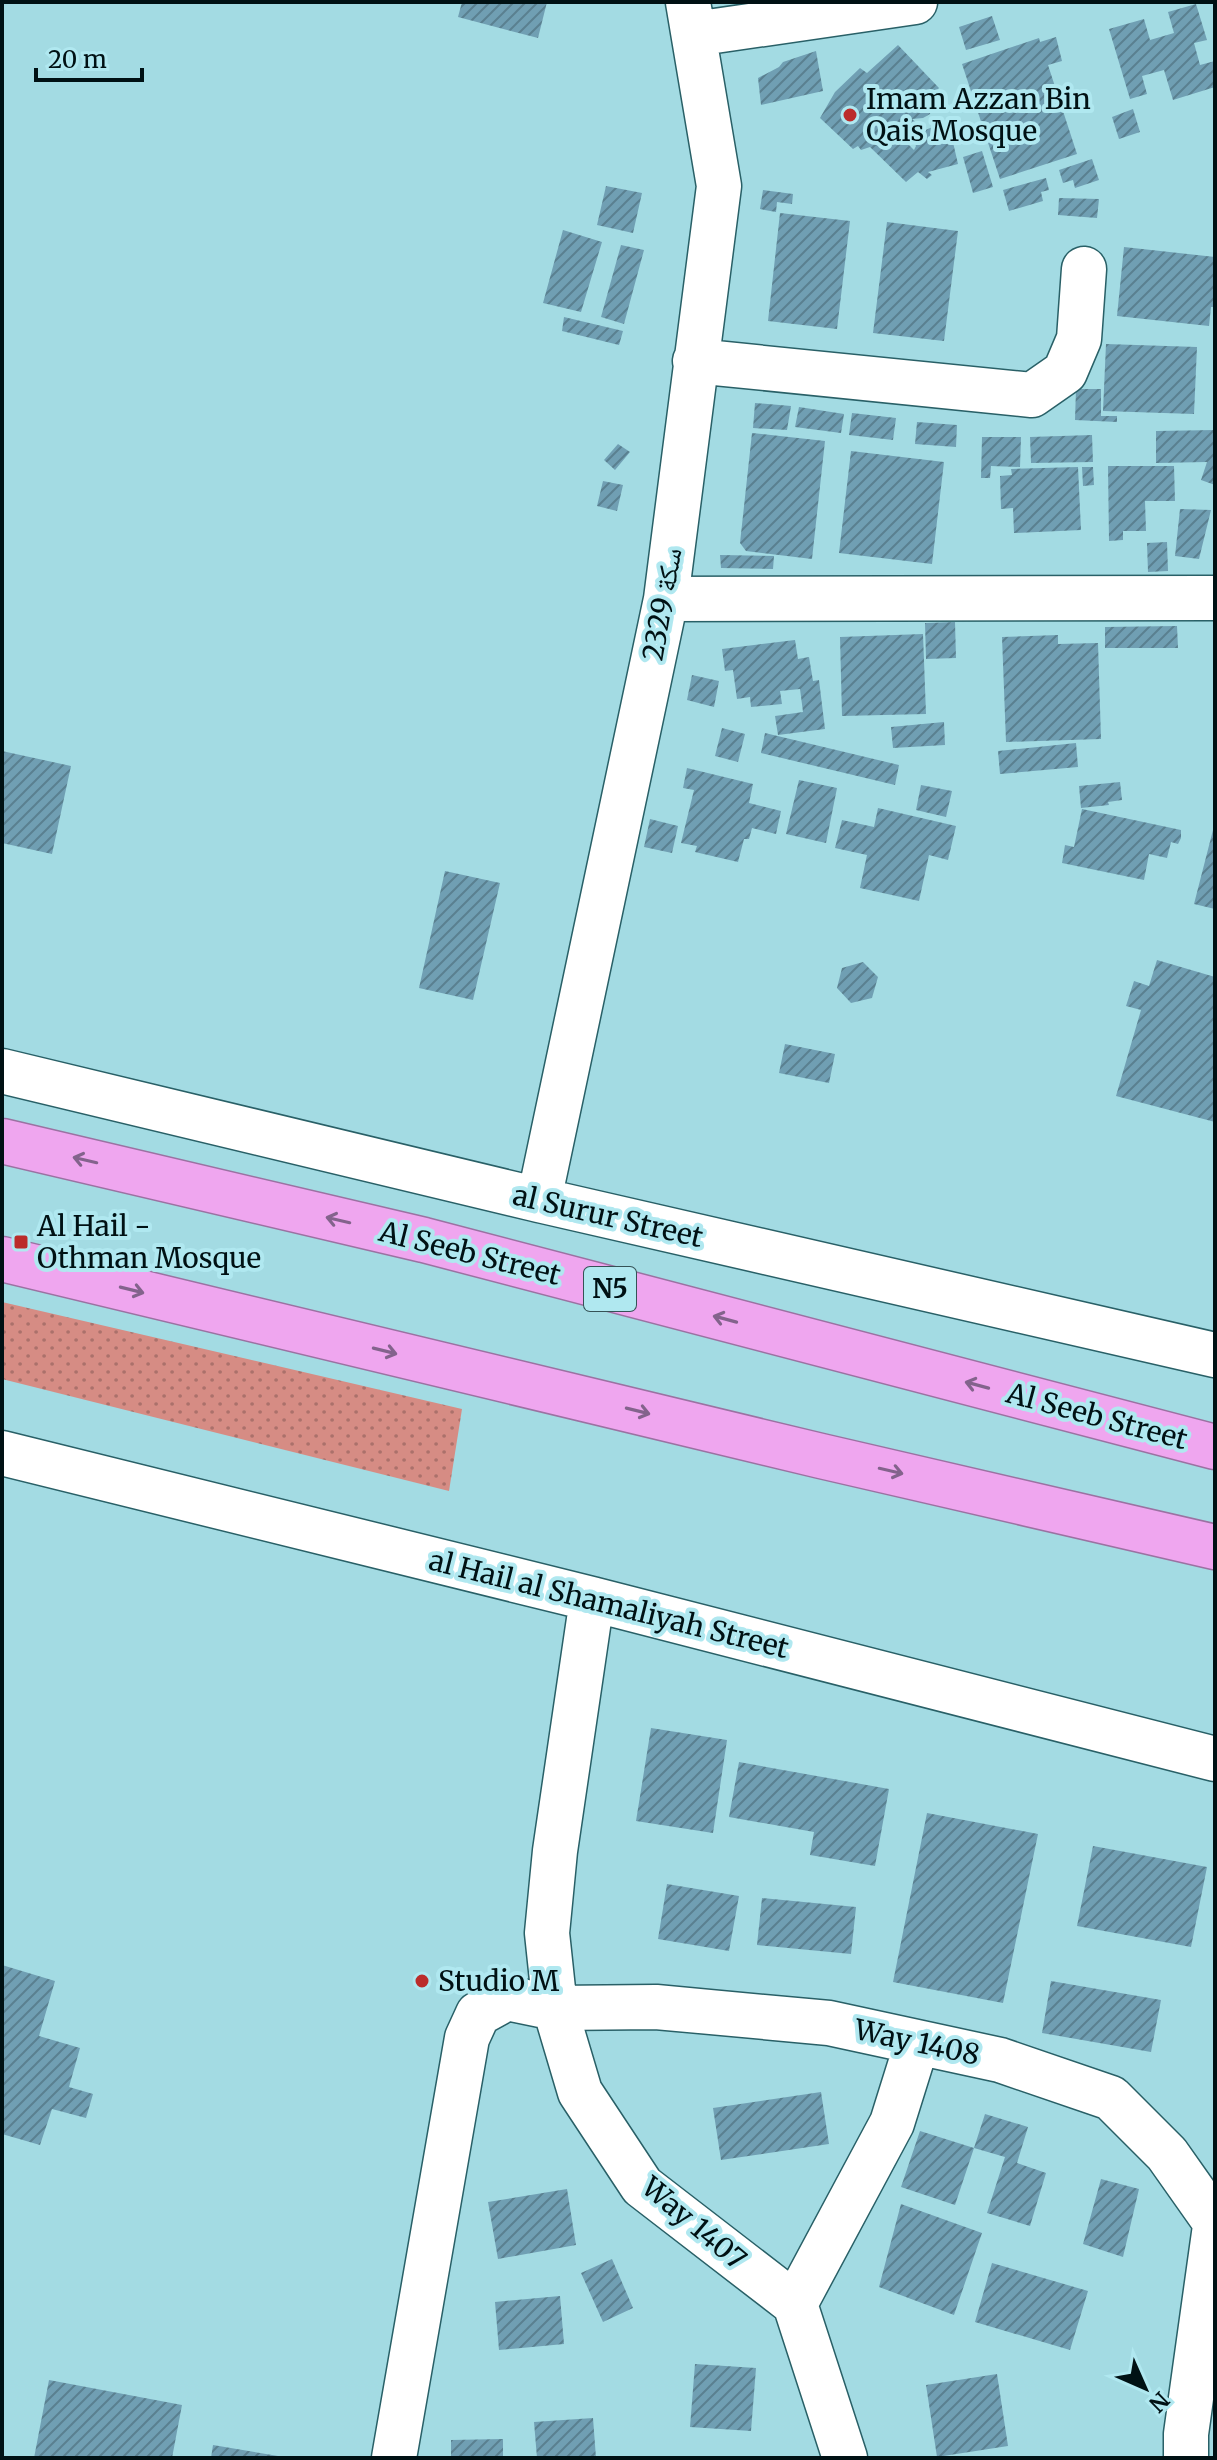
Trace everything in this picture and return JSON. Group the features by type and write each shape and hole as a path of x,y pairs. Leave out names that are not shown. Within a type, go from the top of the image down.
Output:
{"highway":[{"name":"Al Seeb Street","path":"2,1141 424,1240 1215,1447"},
{"path":"2,1259 821,1456 1215,1547"}],"street":[{"path":"691,18 915,2"},
{"name":"سكة 2329","path":"539,1200 666,599 719,186 691,18"},
{"path":"695,361 1032,395 1065,372 1070,361 1079,339 1084,269"},
{"path":"666,599 1215,598"},
{"name":"al Surur Street","path":"2,1071 539,1200 1215,1355"},
{"name":"al Hail al Shamaliyah Street","path":"2,1453 592,1599 1215,1759"},
{"name":"Way 1407","path":"592,1599 555,1851 547,1933 555,2008 580,2092 642,2186 795,2304"},
{"name":"Way 1408","path":"394,2458 467,2038 478,2014 507,1998 555,2008 672,2008 829,2023 1000,2060 1111,2098 1167,2154 1215,2224 1186,2434 1186,2458"},
{"path":"845,2458 795,2304 892,2123 917,2043"}],"shaded area":[{"path":"2,1302 462,1409 449,1491 2,1379"}],"building":[{"path":"462,2 547,2 538,38 458,17"},
{"path":"1196,4 1207,40 1194,43 1200,65 1215,61 1215,87 1173,100 1164,70 1142,76 1147,94 1130,99 1109,29 1144,19 1150,40 1174,33 1168,12"},
{"path":"992,16 1000,40 966,50 959,27"},
{"path":"1056,37 1062,61 1048,65 1077,154 1000,179 962,64 1039,38 1040,42"},
{"path":"898,45 939,88 933,95 930,114 912,119 918,124 903,139 914,150 916,146 911,136 940,124 949,125 958,164 928,172 932,175 927,179 918,172 906,182 870,147 853,149 820,118 835,92 860,68 867,73"},
{"path":"816,51 823,91 761,105 758,78 783,62"},
{"path":"1133,109 1140,132 1119,139 1112,117"},
{"path":"982,151 993,187 973,193 963,157"},
{"path":"1092,159 1099,180 1075,188 1073,180 1063,183 1059,170"},
{"path":"1046,178 1049,190 1041,192 1043,201 1009,211 1003,190"},
{"path":"606,186 642,193 633,233 597,225"},
{"path":"763,190 793,194 792,204 777,202 776,212 760,209"},
{"path":"1059,198 1099,199 1097,218 1058,215"},
{"path":"780,213 850,221 837,329 768,321"},
{"path":"887,222 958,231 944,341 873,333"},
{"path":"563,230 602,242 581,312 543,303"},
{"path":"621,245 644,250 624,324 601,317"},
{"path":"1124,247 1215,257 1215,307 1211,307 1209,326 1117,316"},
{"path":"564,317 623,331 619,345 562,331"},
{"path":"1106,344 1197,347 1194,414 1103,411"},
{"path":"1076,389 1101,389 1101,416 1117,416 1117,422 1075,420"},
{"path":"755,403 791,406 787,430 753,428"},
{"path":"799,407 844,414 841,433 795,427"},
{"path":"852,413 896,418 893,440 849,435"},
{"path":"917,422 957,425 956,447 915,444"},
{"path":"1215,430 1215,485 1201,480 1207,462 1156,463 1156,431"},
{"path":"752,433 825,441 812,559 746,551 740,543"},
{"path":"1092,435 1093,462 1031,463 1030,437"},
{"path":"982,437 1021,437 1020,467 991,466 990,478 981,478"},
{"path":"618,444 630,452 615,470 604,460"},
{"path":"851,451 944,462 932,564 839,553"},
{"path":"1108,466 1174,466 1175,501 1145,501 1146,531 1123,531 1123,540 1109,541"},
{"path":"1078,467 1081,530 1014,533 1013,508 1001,509 1000,476 1012,475 1011,469"},
{"path":"1082,467 1093,467 1094,485 1083,486"},
{"path":"603,481 623,485 617,511 597,506"},
{"path":"1180,509 1211,510 1199,559 1175,556"},
{"path":"1167,542 1168,571 1148,572 1147,543"},
{"path":"720,555 774,556 773,569 721,568"},
{"path":"955,622 956,658 926,659 925,623"},
{"path":"1177,626 1178,648 1105,648 1105,627"},
{"path":"923,634 926,714 842,716 840,637"},
{"path":"1058,635 1058,644 1098,643 1101,739 1006,742 1002,637"},
{"path":"795,640 798,659 809,657 813,681 819,680 825,729 778,735 775,716 803,712 800,689 780,691 782,704 751,707 750,697 737,699 733,670 725,671 722,649"},
{"path":"692,675 719,681 714,707 687,700"},
{"path":"944,722 945,745 893,748 891,727"},
{"path":"722,728 745,734 738,762 715,756"},
{"path":"765,733 899,765 895,785 761,753"},
{"path":"1076,743 1078,767 1000,774 998,751"},
{"path":"2,751 71,766 52,854 2,843"},
{"path":"687,768 753,784 749,803 781,811 776,834 752,828 749,839 744,839 738,862 695,852 697,846 681,843 694,790 683,788"},
{"path":"799,780 837,788 826,843 786,834"},
{"path":"1120,782 1122,800 1108,802 1109,805 1081,808 1079,786"},
{"path":"921,785 952,791 946,817 916,810"},
{"path":"878,808 956,826 948,860 929,855 919,901 860,888 867,855 835,848 842,820 874,827"},
{"path":"1082,809 1181,830 1181,838 1178,844 1171,842 1167,858 1149,854 1144,880 1062,863 1065,845 1074,847"},
{"path":"650,819 678,826 672,853 644,847"},
{"path":"1215,826 1215,909 1194,904"},
{"path":"445,871 500,883 473,1000 419,988"},
{"path":"1157,960 1215,977 1215,1122 1116,1096 1141,1010 1126,1006 1134,981 1149,986"},
{"path":"863,962 878,977 872,998 851,1003 837,988 842,968"},
{"path":"785,1044 835,1054 829,1083 779,1073"},
{"path":"651,1728 727,1740 713,1833 636,1821"},
{"path":"739,1762 889,1789 875,1866 810,1855 814,1832 729,1817"},
{"path":"927,1813 1038,1834 1003,2003 893,1982"},
{"path":"1093,1846 1207,1867 1191,1947 1077,1926"},
{"path":"667,1884 739,1896 729,1951 658,1939"},
{"path":"762,1898 856,1907 851,1954 757,1945"},
{"path":"2,1965 55,1981 39,2036 80,2048 69,2087 93,2094 86,2118 52,2109 40,2145 2,2134"},
{"path":"1051,1981 1161,2000 1151,2052 1042,2033"},
{"path":"821,2092 829,2144 721,2160 713,2108"},
{"path":"985,2114 1028,2127 1017,2163 1046,2173 1030,2226 987,2213 1005,2157 974,2148"},
{"path":"920,2131 974,2148 955,2205 901,2187"},
{"path":"1101,2179 1139,2189 1123,2257 1083,2244"},
{"path":"567,2189 576,2245 498,2259 488,2202"},
{"path":"901,2204 982,2233 954,2315 879,2287"},
{"path":"612,2259 633,2308 603,2322 581,2273"},
{"path":"992,2263 1088,2291 1070,2350 975,2322"},
{"path":"560,2296 564,2344 499,2350 495,2302"},
{"path":"695,2364 756,2368 751,2431 690,2427"},
{"path":"997,2374 1008,2446 937,2457 926,2385"},
{"path":"49,2380 182,2405 172,2458 34,2458"},
{"path":"593,2418 596,2458 537,2458 534,2422"},
{"path":"503,2439 503,2458 451,2458 451,2440"},
{"path":"213,2445 278,2456 278,2458 211,2458"}],"place":[{"name":"Imam Azzan Bin Qais Mosque","path":"850,115"},
{"name":"Al Hail - Othman Mosque","path":"21,1242"},
{"name":"Studio M","path":"422,1981"}]}
